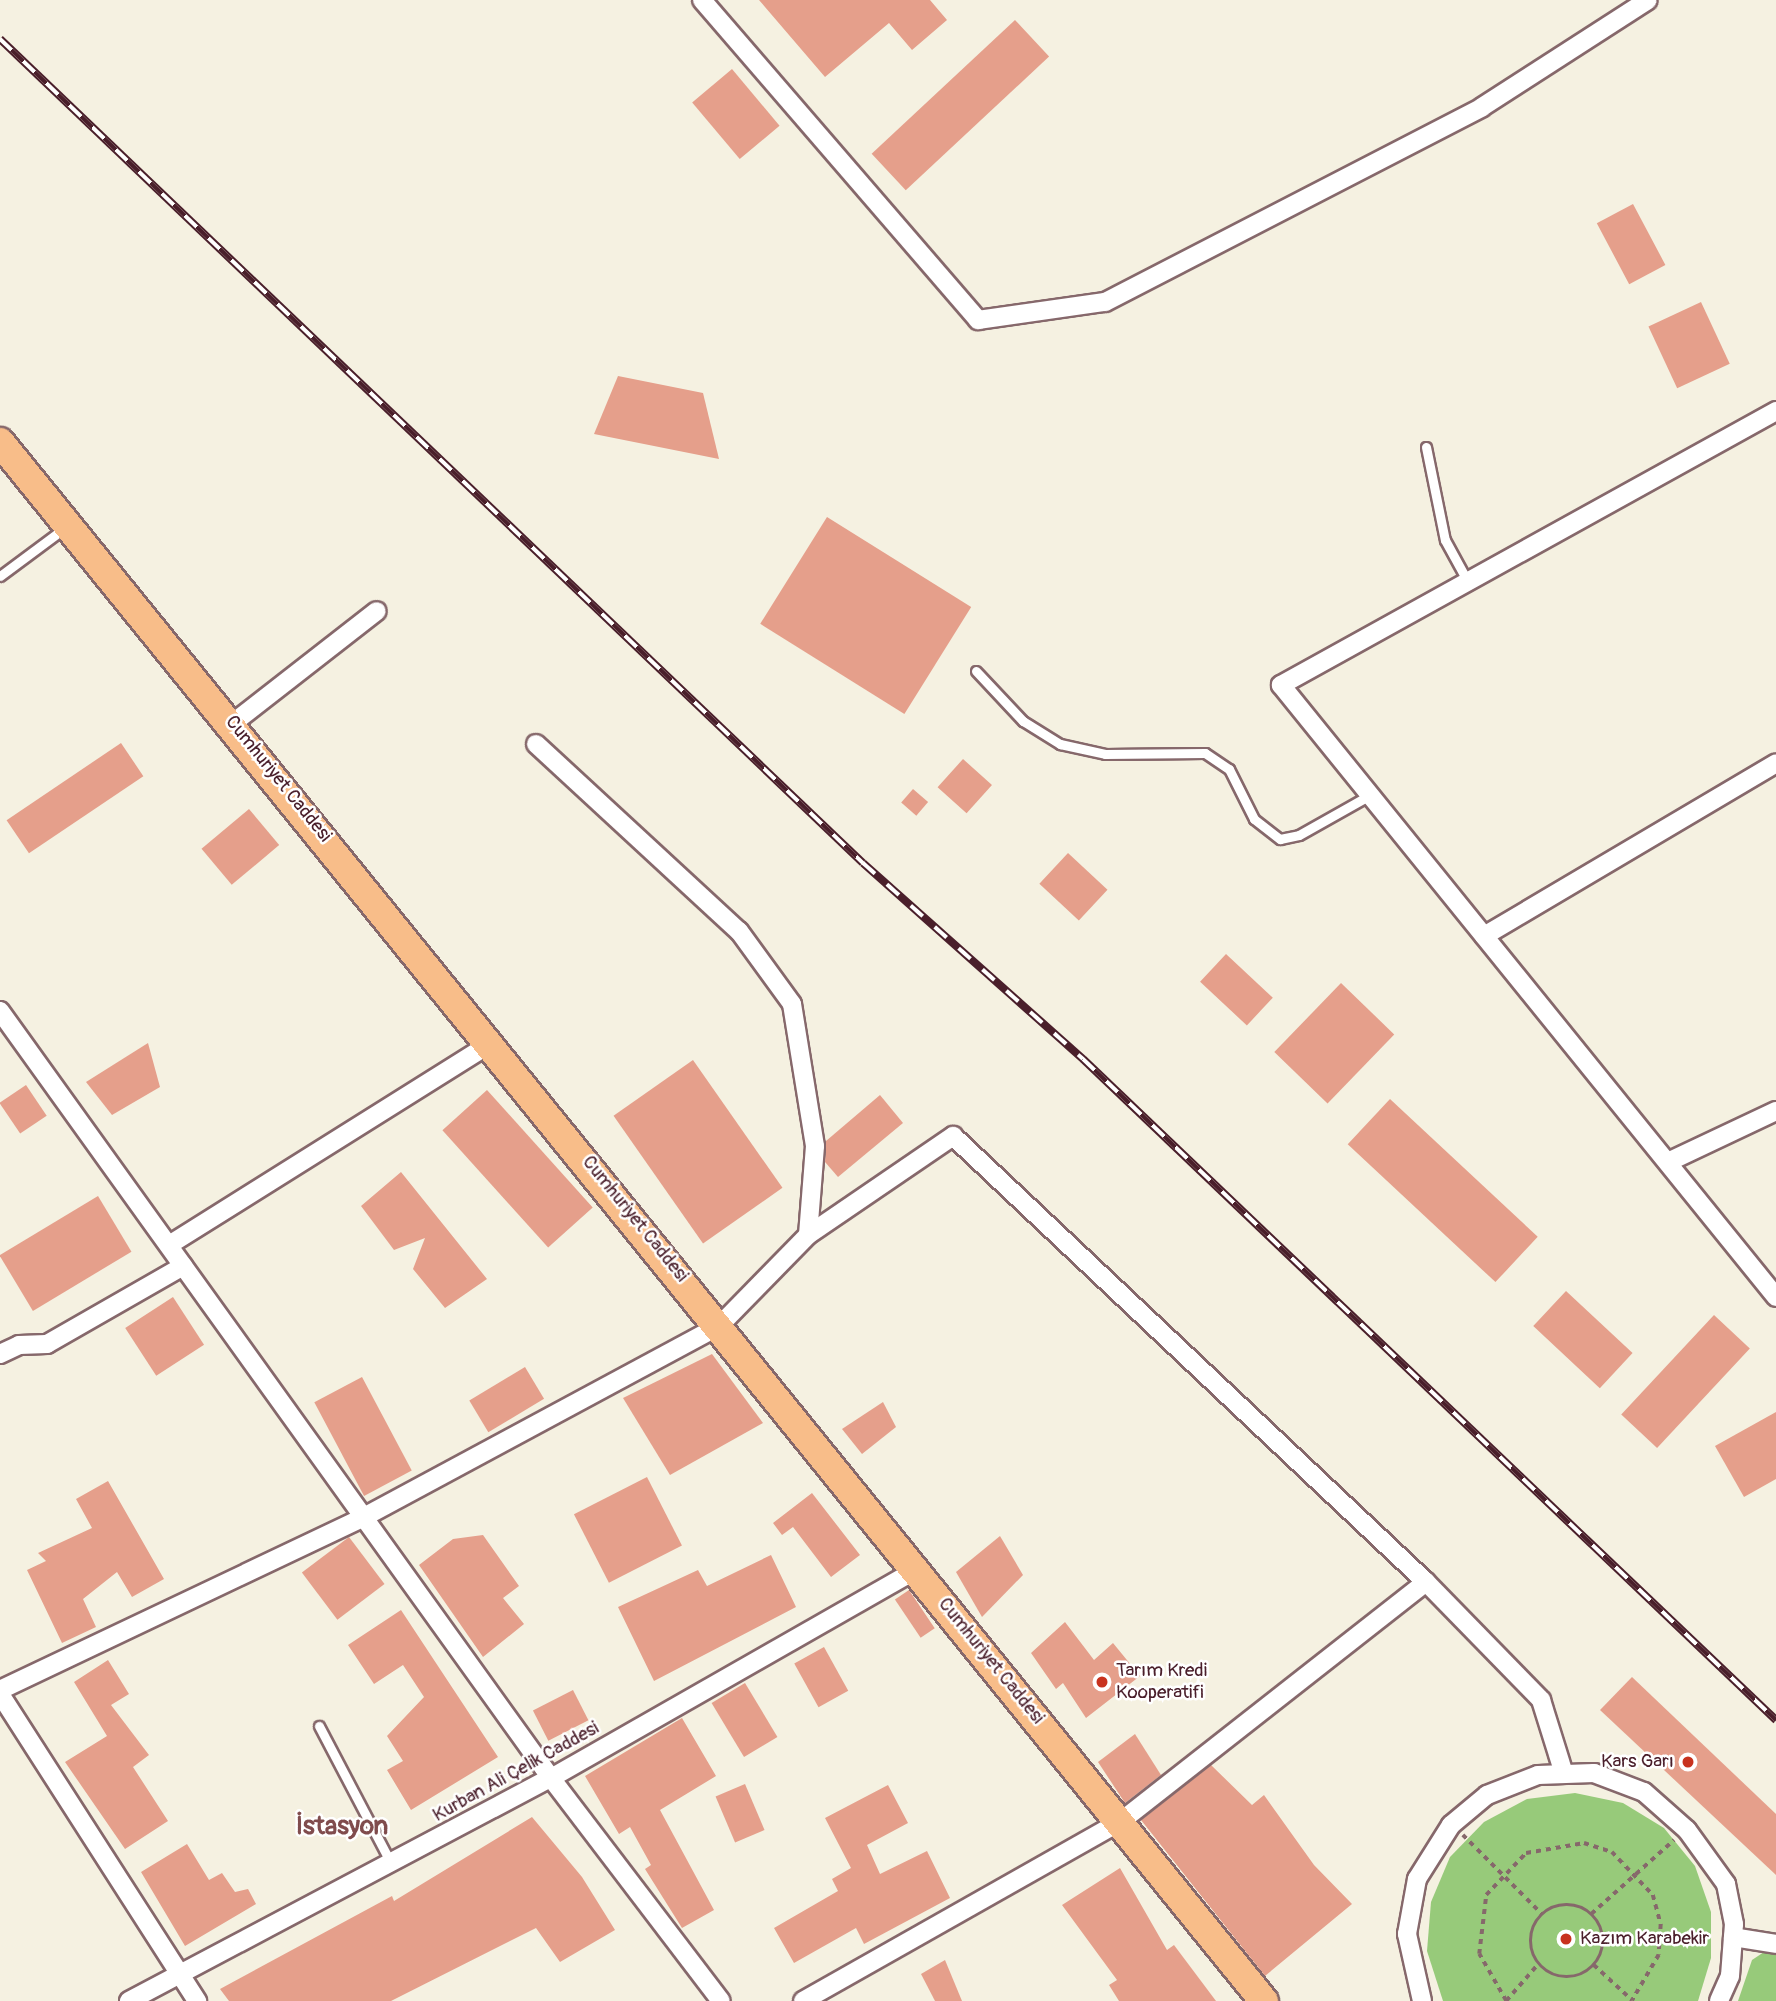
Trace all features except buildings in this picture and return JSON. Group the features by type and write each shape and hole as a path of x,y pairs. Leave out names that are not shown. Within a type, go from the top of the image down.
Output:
{"main road":[{"name":"Cumhuriyet Caddesi","path":"0,442 70,523 492,1042 1264,2001"}],"street":[{"path":"702,0 978,320 1105,302 1482,107 1648,0"},
{"path":"1776,411 1281,685 1776,1297"},
{"path":"233,723 377,611"},
{"path":"536,744 739,931 792,1004 815,1146 808,1235"},
{"path":"1484,936 1776,763"},
{"path":"0,1011 551,1778 721,2001"},
{"path":"169,1245 492,1042"},
{"path":"1668,1162 1776,1111"},
{"path":"197,2001 178,1976 0,1692 364,1517 720,1325 808,1235 953,1136 1426,1581 1541,1700 1564,1774"},
{"path":"0,1354 19,1345 47,1344 183,1266"},
{"name":"Kurban Ali Çelik Caddesi","path":"129,2001 551,1778 917,1569"},
{"path":"803,2001 1120,1822 1426,1581"},
{"path":"1422,2001 1407,1934 1417,1880 1451,1825 1487,1795 1538,1775 1594,1773 1644,1792 1686,1830 1726,1884 1733,1937 1730,1976 1719,2001"},
{"path":"1733,1937 1776,1944"}],"lane":[{"path":"1426,447 1444,540 1468,582"},
{"path":"0,576 70,523"},
{"path":"976,671 1023,721 1059,744 1105,754 1205,753 1229,769 1254,819 1280,839 1370,795"},
{"path":"319,1726 391,1863"}],"path":[{"path":"1451,1825 1503,1871 1542,1914"},
{"path":"1591,1914 1636,1870 1686,1830"},
{"path":"1539,1963 1506,2001 1479,1954 1478,1924 1503,1871 1526,1853 1564,1843 1612,1852 1636,1870 1653,1895 1661,1924 1659,1955 1633,2001 1594,1965"},
{"path":"1564,1904 1591,1914 1603,1943 1594,1965 1563,1977 1539,1963 1531,1935 1542,1914 1564,1904"}],"green space":[{"path":"1575,1793 1623,1803 1664,1828 1695,1866 1711,1912 1711,1958 1698,2001 1443,2001 1427,1951 1431,1902 1450,1857 1484,1822 1527,1799"},
{"path":"1764,1952 1776,1955 1776,2001 1738,2001 1752,1960"}],"railway":[{"path":"0,39 863,863 1083,1059 1776,1720"}],"place":[{"name":"Tarım Kredi Kooperatifi","path":"1102,1682"},
{"name":"Kars Garı","path":"1688,1762"},
{"name":"Kazım Karabekir","path":"1566,1939"}],"district":[{"name":"İstasyon","path":"342,1827"}]}
